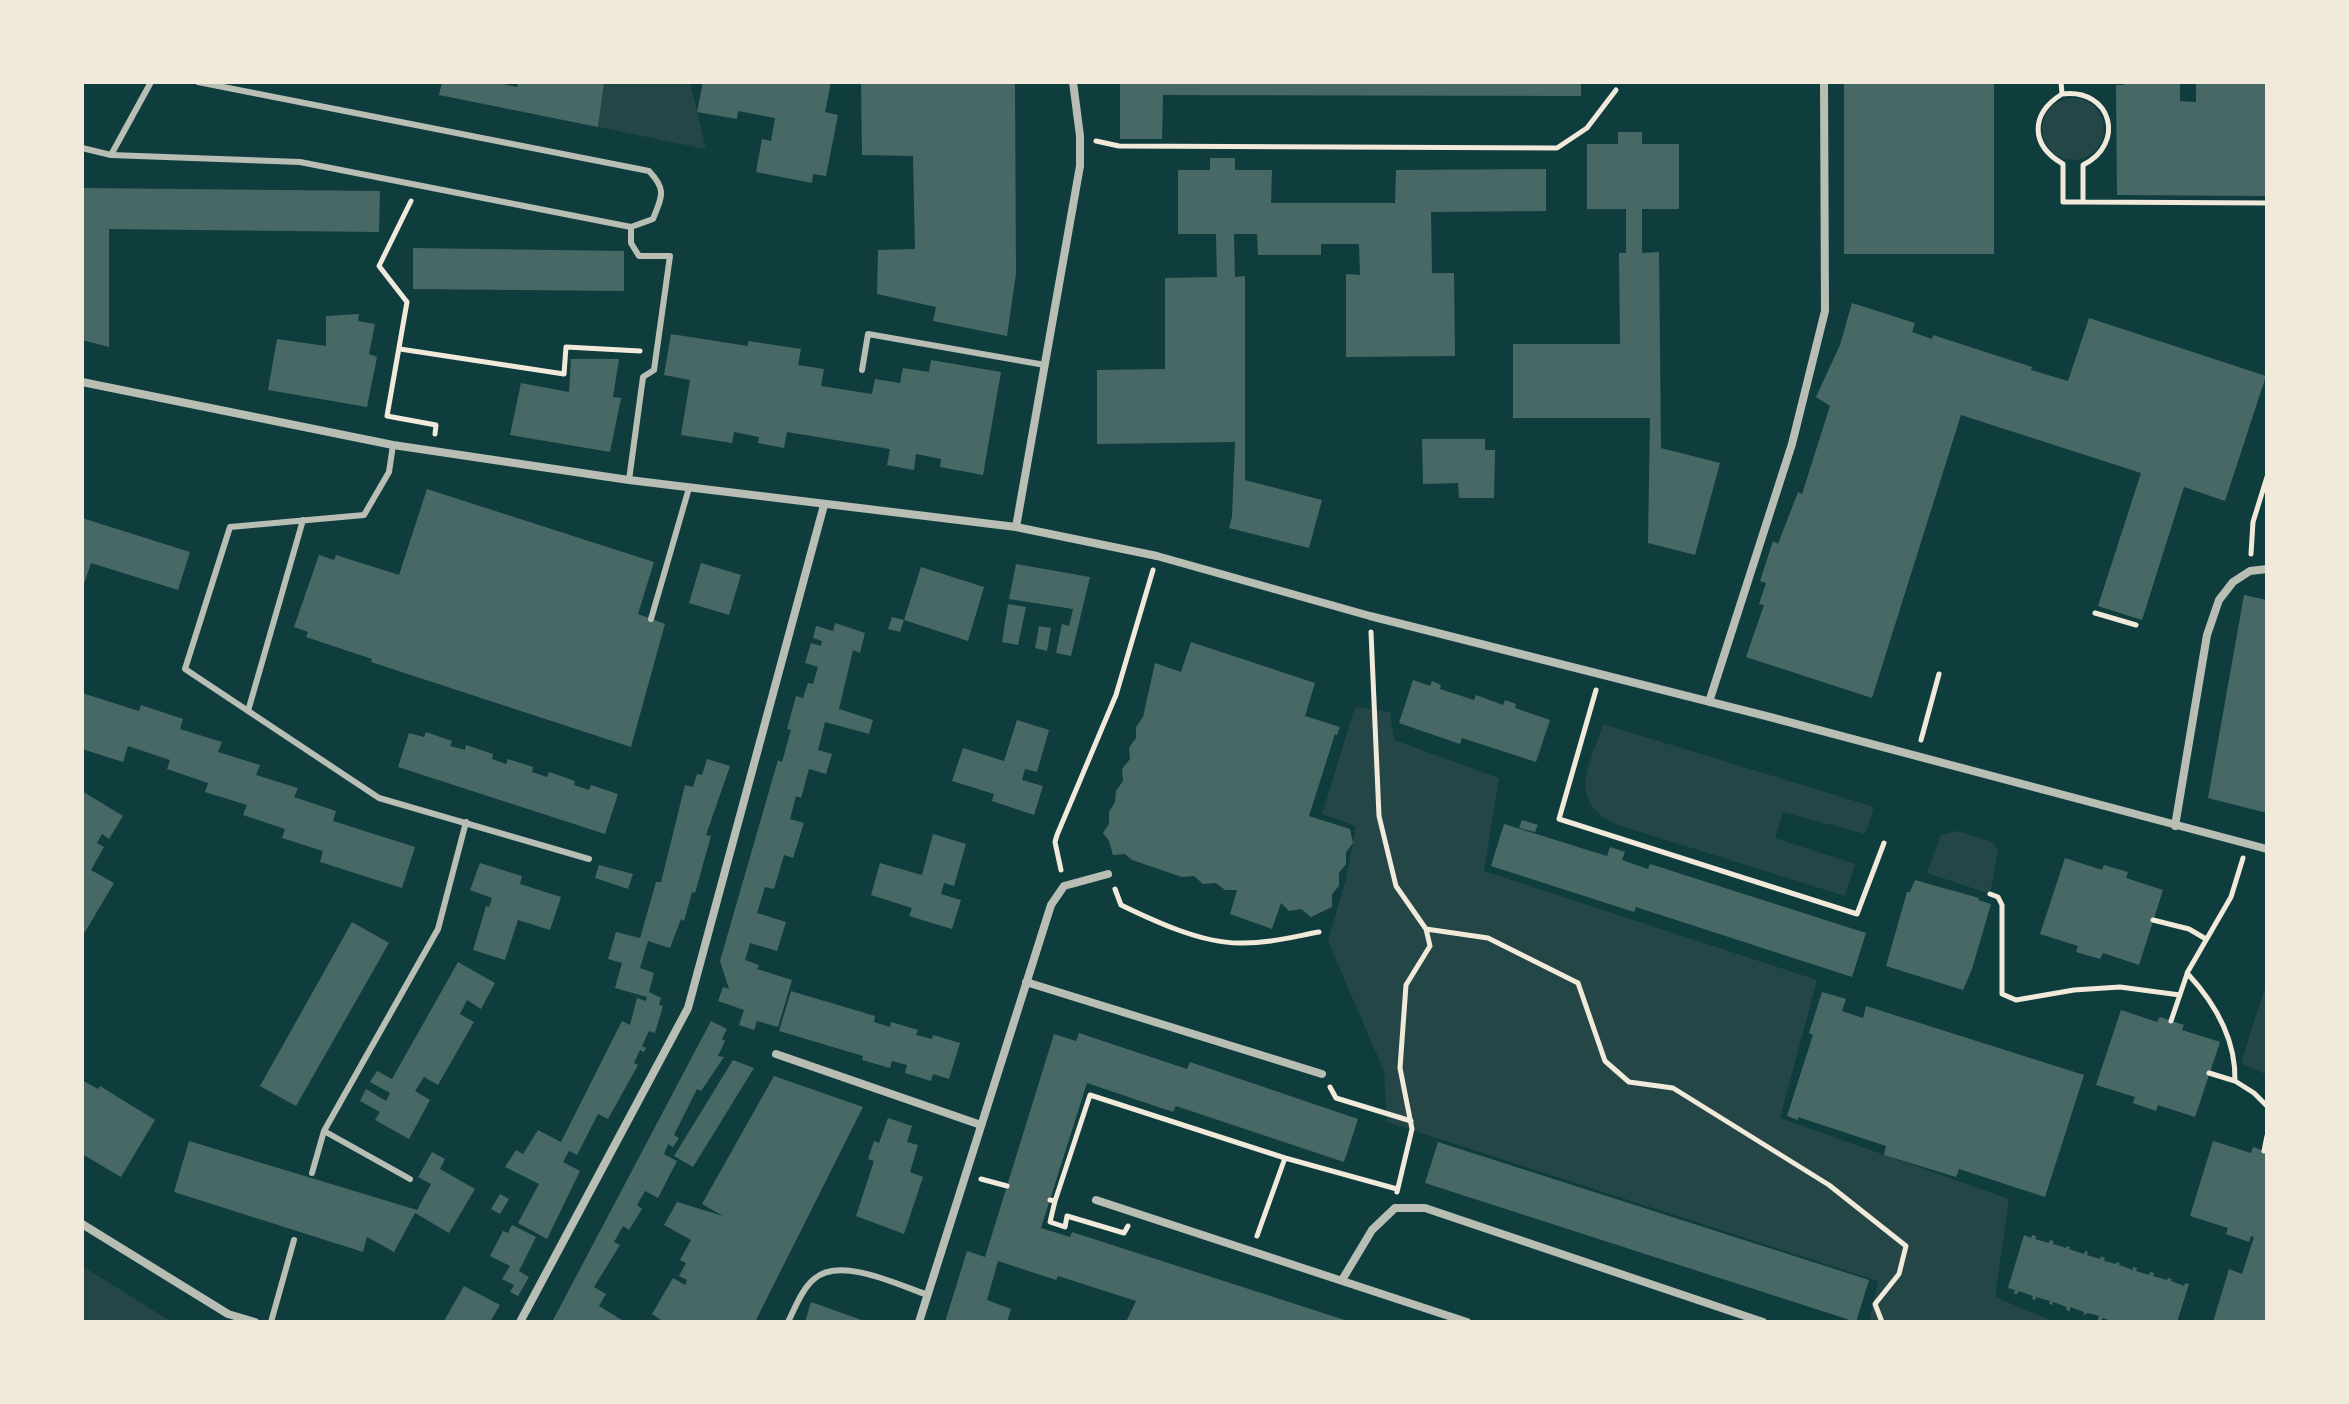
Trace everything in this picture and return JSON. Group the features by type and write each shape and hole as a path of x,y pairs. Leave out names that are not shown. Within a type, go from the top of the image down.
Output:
{"street":[{"path":"1016,527 1080,166 1080,136 1073,82"},
{"path":"1709,702 1792,444 1825,311 1824,82"},
{"path":"82,382 393,445 689,488 1016,527 1157,556 1370,616 2267,849"},
{"path":"520,1322 688,1008 824,505"},
{"path":"2175,826 2207,635 2219,600 2233,582 2250,571 2267,569"},
{"path":"919,1322 1051,905 1064,886 1108,874"},
{"path":"1026,982 1322,1074"},
{"path":"776,1054 981,1125"},
{"path":"1096,1200 1467,1322"},
{"path":"1342,1280 1372,1230 1395,1208 1425,1208 1763,1322"},
{"path":"82,1224 228,1314 255,1322"}],"lane":[{"path":"111,155 151,82"},
{"path":"82,148 111,155 300,162 631,227 653,219 662,196 660,183 649,171 198,82"},
{"path":"629,480 643,377 654,370 670,256 639,256 631,243 631,227"},
{"path":"862,370 868,334 1045,365"},
{"path":"393,445 389,472 364,515 230,527 185,669 379,798 589,859"},
{"path":"651,619 689,488"},
{"path":"248,711 303,520"},
{"path":"312,1173 324,1131 438,929 466,822"},
{"path":"324,1131 410,1179"},
{"path":"271,1322 294,1240"},
{"path":"788,1322 812,1281 831,1270 847,1269 928,1295"}],"path":[{"path":"2061,82 2062,94"},
{"path":"1080,136 1119,146 1557,148 1587,128 1616,90"},
{"path":"2083,202 2083,165 2104,148 2108,139 2107,118 2101,105 2086,95 2062,94 2049,102 2038,124 2042,146 2063,164 2063,202 2267,203"},
{"path":"418,185 379,266 407,302 387,416 436,425 432,451"},
{"path":"400,349 564,374 566,347 657,352"},
{"path":"2250,571 2253,522 2267,477"},
{"path":"1064,886 1055,842 1116,695 1157,556"},
{"path":"2095,613 2136,625"},
{"path":"1370,616 1379,816 1396,886 1426,929 1430,946 1406,985 1400,1068 1412,1129 1395,1208"},
{"path":"1601,674 1559,819 1857,914 1884,843"},
{"path":"1916,757 1939,674"},
{"path":"2171,1021 2187,973 2231,897 2246,845"},
{"path":"1108,874 1121,905 1166,927 1235,943 1267,942 1319,932"},
{"path":"1990,894 1998,897 2002,905 2002,994 2016,1000 2074,990 2120,987 2180,995"},
{"path":"2153,920 2189,929 2206,939"},
{"path":"1426,929 1488,938 1578,983 1605,1061 1629,1082 1673,1088 1829,1185 1906,1246 1899,1274 1875,1304 1882,1322"},
{"path":"2187,973 2212,1003 2224,1028 2235,1060 2235,1081"},
{"path":"2209,1073 2235,1081 2267,1106"},
{"path":"1322,1074 1336,1098 1411,1121"},
{"path":"1134,1212 1124,1233 1067,1216 1065,1227 1050,1222 1052,1200 1090,1095 1285,1158 1397,1189"},
{"path":"2264,1151 2267,1136"},
{"path":"1252,1251 1285,1158"},
{"path":"966,1174 1007,1186"}],"shaded area":[{"path":"604,82 690,82 706,149 598,127"},
{"path":"2067,98 2079,98 2095,107 2102,117 2102,141 2095,151 2079,160 2067,160 2047,146 2042,135 2042,123 2056,103"},
{"path":"1355,707 1390,712 1394,740 1499,778 1484,871 1817,980 1780,1118 2009,1199 1995,1297 2055,1322 1869,1322 1878,1281 1387,1122 1384,1071 1328,941 1346,879 1356,826 1322,814"},
{"path":"1603,724 1874,807 1865,834 1783,812 1775,838 1855,864 1845,896 1615,824 1600,814 1586,792 1586,780"},
{"path":"1957,831 1993,842 1998,851 1990,894 1927,873 1941,835"},
{"path":"2267,981 2267,1075 2241,1063"},
{"path":"82,1266 172,1322 82,1322"}],"building":[{"path":"442,82 495,82 517,87 518,82 604,82 598,127 439,95"},
{"path":"703,82 831,82 825,112 838,115 826,176 813,174 812,183 756,172 762,139 771,141 775,118 738,111 737,119 697,112"},
{"path":"861,82 1015,82 1016,274 1007,336 933,321 936,307 877,294 878,250 915,249 913,156 862,155"},
{"path":"1120,82 1581,82 1581,96 1163,95 1162,139 1120,139"},
{"path":"1844,82 1994,82 1994,254 1844,254"},
{"path":"2124,82 2180,82 2180,101 2196,102 2196,82 2267,82 2267,196 2117,195 2116,85 2124,85"},
{"path":"1618,132 1642,132 1642,144 1679,144 1679,209 1642,209 1642,253 1659,252 1661,448 1720,463 1695,555 1648,543 1650,418 1513,418 1513,344 1620,344 1619,253 1626,253 1626,209 1587,209 1587,144 1618,144"},
{"path":"1210,158 1235,158 1235,170 1272,170 1271,203 1395,203 1396,170 1546,169 1546,211 1431,212 1432,273 1454,273 1455,356 1346,357 1346,274 1360,275 1359,244 1321,244 1321,255 1258,255 1257,234 1234,234 1235,277 1245,276 1245,480 1322,500 1309,548 1229,528 1235,442 1097,444 1097,370 1165,369 1165,278 1217,277 1216,234 1178,234 1178,170 1210,170"},
{"path":"82,188 380,191 379,232 109,229 109,347 82,340"},
{"path":"413,248 624,251 624,291 413,289"},
{"path":"1852,303 1915,323 1912,332 1932,339 1933,335 2068,381 2089,318 2266,376 2225,501 2184,487 2142,620 2098,606 2141,473 1961,415 1872,698 1746,657 1764,605 1759,604 1766,583 1760,581 1773,541 1778,544 1798,492 1802,494 1830,406 1816,397 1840,345"},
{"path":"359,314 358,321 375,324 369,354 377,357 367,407 268,390 277,339 326,346 326,316"},
{"path":"671,334 748,346 748,341 801,349 798,365 824,369 821,386 872,394 875,379 900,383 903,368 929,372 931,360 1001,372 983,475 940,467 941,459 916,454 914,470 887,465 890,449 787,432 784,448 758,443 759,437 734,432 732,443 681,435 690,380 664,375"},
{"path":"571,359 619,359 613,397 621,398 610,452 510,435 521,383 569,392"},
{"path":"1422,439 1485,439 1485,450 1495,450 1494,498 1459,498 1458,483 1423,484"},
{"path":"427,489 654,562 638,614 665,624 631,747 371,662 372,659 306,637 308,632 294,627 319,555 334,560 336,555 399,575"},
{"path":"82,518 190,552 178,590 91,563 82,590"},
{"path":"701,563 741,575 729,615 689,603"},
{"path":"1016,564 1090,577 1071,656 1056,653 1062,624 1069,626 1073,609 1009,599"},
{"path":"921,567 984,587 968,641 904,620"},
{"path":"2244,595 2267,600 2267,813 2208,798"},
{"path":"1008,604 1026,607 1018,645 1002,642"},
{"path":"892,617 904,620 900,632 888,629"},
{"path":"835,623 865,633 860,653 853,650 839,709 873,720 869,734 825,722 818,750 832,754 826,774 809,769 801,798 796,796 790,819 804,823 793,858 784,855 774,889 765,887 757,913 786,922 777,951 750,943 745,960 759,965 757,969 792,980 778,1027 757,1021 754,1030 739,1025 744,1010 718,1001 723,987 729,989 720,961 778,760 782,762 796,696 803,698 808,683 813,684 818,667 805,663 811,643 821,646 822,641 813,638 816,626 833,631"},
{"path":"1039,626 1051,628 1047,651 1035,648"},
{"path":"1191,642 1315,683 1305,716 1340,727 1335,734 1309,816 1350,829 1353,843 1346,852 1346,864 1339,873 1339,886 1332,894 1332,907 1311,917 1301,909 1289,911 1281,903 1272,929 1230,914 1237,890 1225,890 1216,883 1203,884 1194,876 1182,877 1132,860 1125,854 1113,855 1103,833 1109,824 1109,812 1115,802 1116,791 1123,781 1122,769 1130,759 1129,748 1136,738 1136,727 1143,717 1155,663 1181,672"},
{"path":"1413,680 1430,686 1432,681 1441,685 1440,689 1474,700 1476,695 1503,705 1505,700 1516,704 1515,708 1550,720 1536,762 1462,738 1460,744 1399,723"},
{"path":"82,693 139,711 141,705 183,719 180,729 222,742 218,752 260,765 256,775 298,788 294,797 336,811 333,821 415,847 402,888 320,862 323,851 282,838 285,829 243,815 247,805 205,792 208,783 167,769 170,760 128,746 123,762 82,749"},
{"path":"1017,720 1049,730 1037,772 1025,769 1022,780 1043,786 1034,815 992,801 994,794 952,781 963,748 1004,761"},
{"path":"426,732 452,741 450,746 465,750 466,745 493,754 492,759 506,764 508,759 533,767 532,772 547,777 549,772 575,781 574,785 589,790 591,785 618,794 605,834 398,767 409,733 424,737"},
{"path":"707,759 730,766 706,835 711,836 695,893 692,892 684,921 681,919 670,948 648,941 640,968 654,973 649,992 661,998 659,1005 663,1006 655,1033 649,1031 642,1046 646,1048 644,1052 640,1050 634,1063 638,1065 608,1119 598,1114 577,1155 569,1151 563,1162 580,1171 547,1239 518,1223 539,1184 505,1167 516,1150 523,1154 538,1130 561,1142 622,1021 630,1025 637,998 646,1001 647,997 615,988 622,963 608,959 616,932 640,938 656,882 661,882 685,785 693,787 697,774 702,775"},
{"path":"82,791 123,816 109,839 102,834 97,843 104,847 91,870 114,883 82,937"},
{"path":"1522,820 1538,825 1535,832 1519,828"},
{"path":"1504,824 1607,856 1610,847 1625,852 1622,860 1648,869 1650,864 1866,933 1852,977 1636,907 1634,912 1491,866"},
{"path":"933,834 966,844 954,886 944,883 941,894 961,900 952,929 909,916 912,908 871,895 880,863 922,875"},
{"path":"2065,858 2102,870 2104,865 2128,872 2126,878 2163,890 2139,965 2103,953 2100,959 2076,952 2078,946 2040,934"},
{"path":"480,863 522,876 520,884 561,897 550,930 518,920 505,960 473,950 486,906 489,907 492,898 470,890"},
{"path":"599,865 633,874 628,889 595,878"},
{"path":"1915,880 1991,904 1963,990 1886,966 1907,892 1910,892"},
{"path":"352,922 389,943 296,1106 260,1086"},
{"path":"458,962 495,983 481,1009 467,1000 460,1014 474,1022 438,1085 424,1077 415,1091 430,1100 409,1139 375,1120 380,1112 360,1101 366,1089 386,1101 390,1093 370,1082 377,1071 392,1079"},
{"path":"791,991 875,1016 874,1022 890,1027 891,1022 918,1030 916,1035 932,1039 933,1035 960,1043 949,1079 933,1074 931,1081 905,1073 907,1065 892,1061 890,1068 862,1060 863,1056 779,1031"},
{"path":"1822,992 1846,999 1842,1011 1863,1018 1866,1006 2084,1075 2045,1197 1959,1169 1956,1177 1884,1155 1886,1146 1787,1116 1813,1035 1809,1033"},
{"path":"2121,1010 2157,1022 2160,1017 2184,1025 2182,1030 2220,1042 2195,1117 2158,1105 2156,1111 2133,1103 2135,1097 2096,1085"},
{"path":"711,1021 727,1029 718,1056 724,1057 701,1091 697,1089 674,1135 679,1138 673,1147 668,1144 664,1154 677,1161 658,1198 645,1191 637,1205 642,1209 629,1230 623,1226 614,1242 620,1245 594,1287 606,1294 599,1306 625,1322 552,1322"},
{"path":"1079,1033 1187,1069 1190,1062 1358,1119 1344,1162 1176,1106 1173,1112 1087,1083 1041,1228 1070,1237 1072,1232 1351,1322 1126,1322 1136,1301 998,1261 987,1300 1011,1309 1007,1322 945,1322 967,1251 985,1257 1054,1034 1076,1041"},
{"path":"733,1060 754,1068 693,1167 674,1156"},
{"path":"774,1076 863,1107 755,1322 664,1322 652,1314 673,1278 685,1285 687,1280 679,1276 686,1263 680,1260 691,1240 664,1225 677,1202 723,1216 702,1204"},
{"path":"82,1080 98,1089 100,1086 155,1120 121,1177 82,1154"},
{"path":"888,1118 912,1126 907,1142 918,1145 910,1172 923,1177 904,1234 856,1216 874,1161 868,1159 874,1141 879,1143"},
{"path":"189,1141 417,1210 431,1184 418,1177 432,1152 445,1159 440,1169 475,1189 449,1233 415,1213 394,1252 367,1237 363,1252 174,1192"},
{"path":"2213,1141 2251,1153 2253,1147 2267,1152 2267,1322 2213,1322 2229,1269 2242,1274 2254,1237 2251,1236 2249,1242 2226,1234 2228,1228 2190,1216"},
{"path":"1438,1142 1869,1280 1856,1322 1425,1183"},
{"path":"500,1194 509,1199 500,1214 491,1209"},
{"path":"512,1225 536,1237 519,1271 529,1277 518,1296 510,1292 514,1285 502,1279 510,1266 490,1256 503,1231 508,1233"},
{"path":"2024,1235 2031,1238 2032,1235 2036,1236 2035,1239 2049,1243 2050,1240 2053,1244 2084,1254 2085,1251 2087,1255 2100,1259 2101,1256 2105,1258 2104,1261 2117,1262 2133,1270 2133,1267 2137,1268 2136,1271 2149,1275 2150,1272 2154,1273 2153,1276 2172,1279 2184,1286 2185,1283 2189,1284 2177,1322 2116,1322 2102,1318 2102,1321 2098,1320 2099,1316 2083,1315 2084,1312 2070,1307 2070,1311 2066,1310 2067,1307 2053,1302 2052,1305 2050,1301 2036,1297 2032,1299 2033,1296 2019,1291 2014,1294 2015,1290 2008,1288"},
{"path":"464,1286 500,1305 490,1322 444,1321"},
{"path":"811,1302 867,1322 805,1322"}]}
